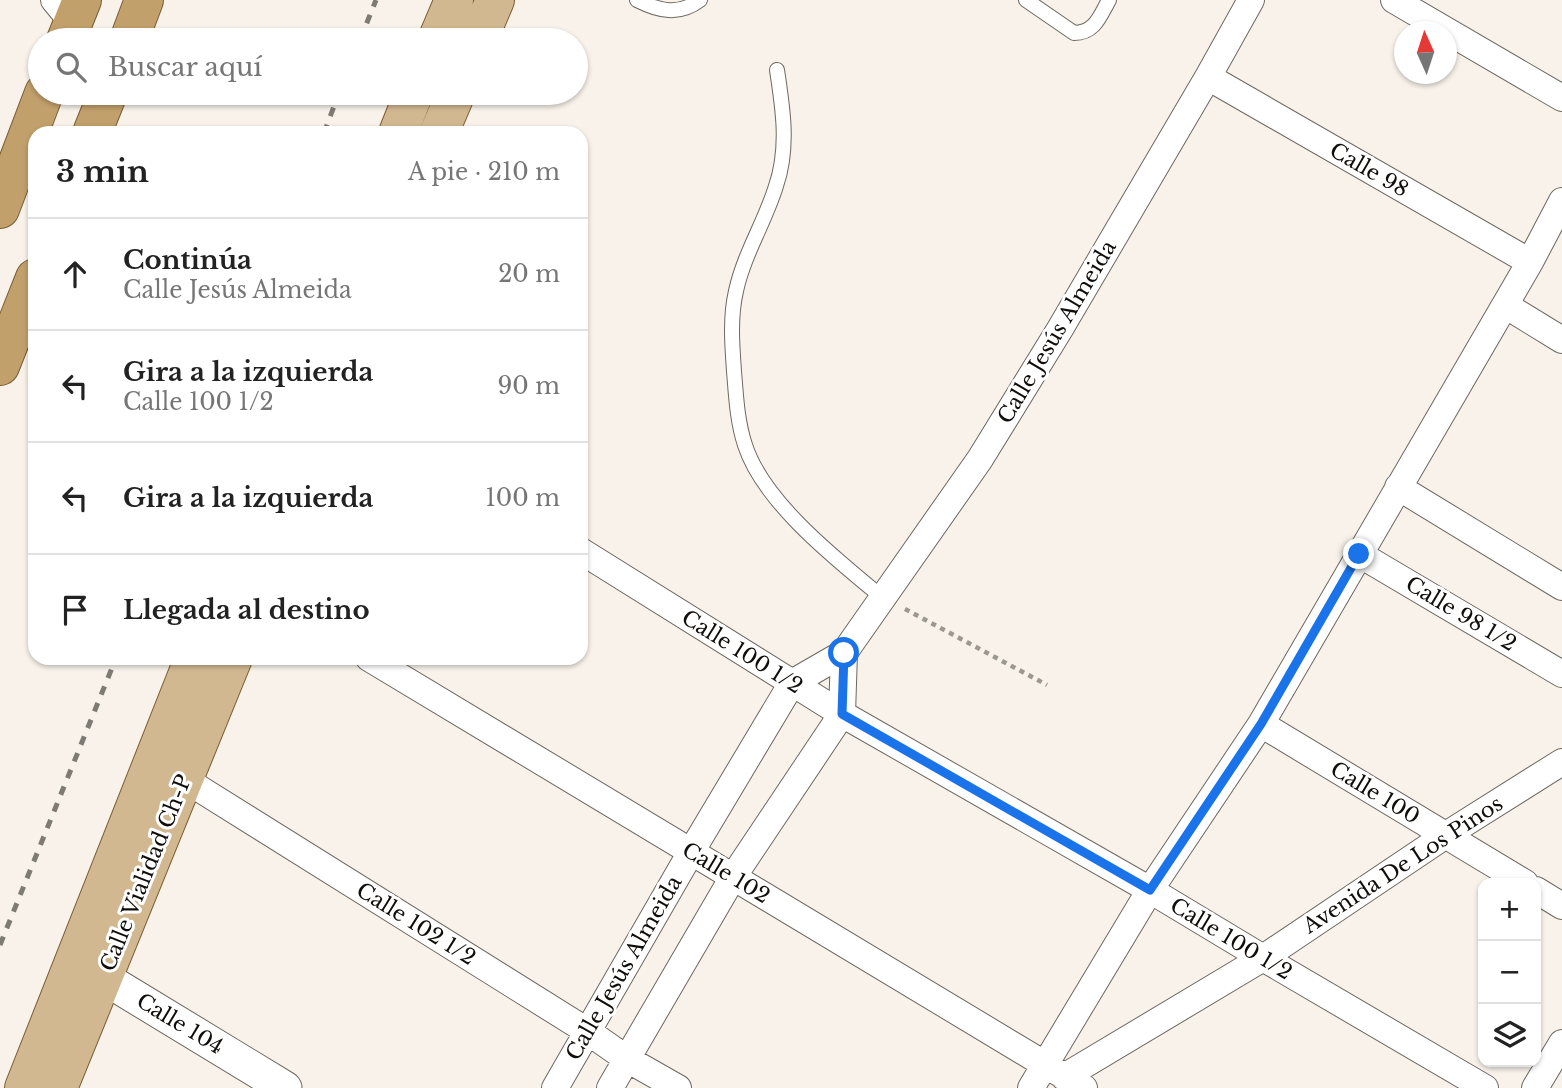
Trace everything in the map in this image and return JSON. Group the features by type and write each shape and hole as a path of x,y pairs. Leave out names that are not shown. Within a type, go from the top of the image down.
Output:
{"highway":[{"path":"134,28 145,0"},
{"path":"31,126 39,105"},
{"path":"95,126 103,105"},
{"path":"0,209 28,135"},
{"path":"0,366 28,296"}],"main road":[{"path":"442,28 454,0"},
{"path":"483,28 495,0"},
{"path":"401,126 409,105"},
{"path":"442,126 451,105"},
{"name":"Calle Vialidad Ch-P","path":"168,771 192,665"},
{"name":"Calle Vialidad Ch-P","path":"24,1088 89,969 168,771 229,665"},
{"name":"Calle Vialidad Ch-P","path":"58,1088 89,969"}],"street":[{"name":"Calle Jesús Almeida","path":"555,1088 792,683 844,653 980,459 1060,329 1251,0"},
{"path":"1394,0 1562,98"},
{"name":"Calle 98","path":"1208,77 1530,262"},
{"path":"1031,1088 1064,1077 1150,890 1261,724 1530,262 1562,201"},
{"path":"1505,305 1562,340"},
{"path":"1398,487 1562,587"},
{"name":"Calle 98 1/2","path":"1359,554 1562,674"},
{"name":"Calle 100 1/2","path":"588,555 842,714 1150,890 1485,1088"},
{"path":"610,1088 733,877 842,714 844,653"},
{"name":"Calle 102","path":"381,665 1064,1077"},
{"name":"Calle 100","path":"1261,724 1517,878"},
{"name":"Avenida De Los Pinos","path":"1064,1077 1263,958 1446,835 1562,762"},
{"name":"Calle 102 1/2","path":"168,771 587,1031 627,1059 678,1088"},
{"path":"1541,893 1562,905"},
{"name":"Calle 104","path":"89,969 285,1088"},
{"path":"1535,1088 1562,1043"}],"lane":[{"path":"638,0 667,11 682,10 700,0"},
{"path":"1026,0 1074,33 1084,33 1094,25 1110,0"},
{"path":"777,70 784,120 783,153 776,186 748,253 736,291 732,317 737,405 745,445 754,466 776,500 832,557 883,597"}],"path":[{"path":"883,597 1047,685"}],"railway":[{"path":"365,28 376,0"},
{"path":"327,126 334,105"},
{"path":"0,945 113,665"}],"route":[{"path":"844,653 842,714 1150,890 1261,724 1359,554"}]}
